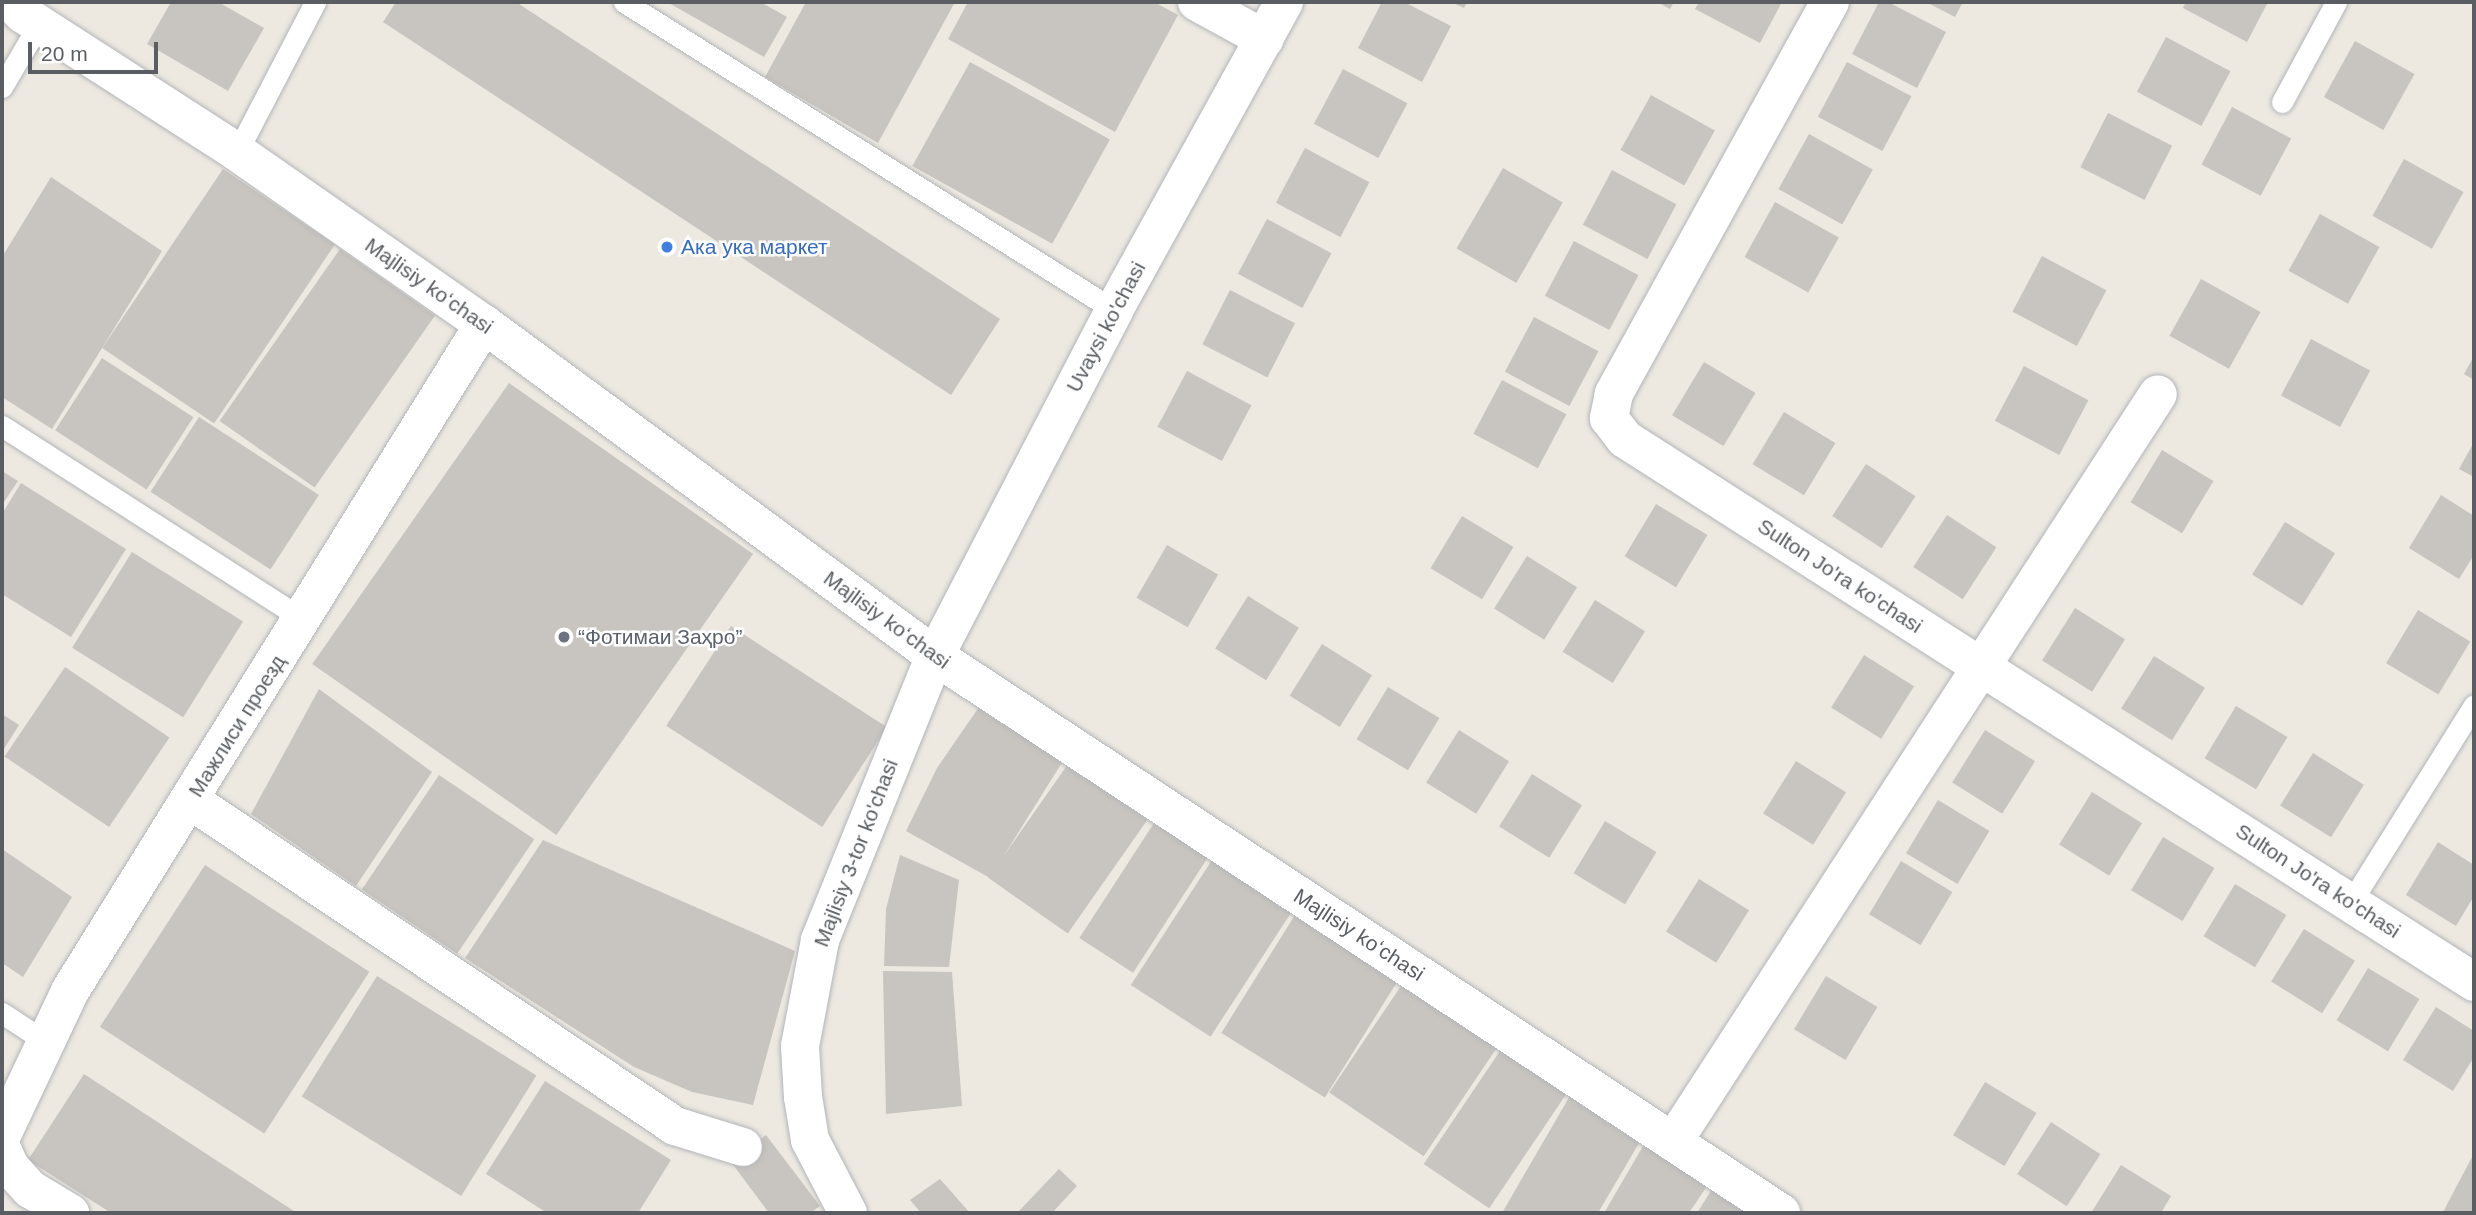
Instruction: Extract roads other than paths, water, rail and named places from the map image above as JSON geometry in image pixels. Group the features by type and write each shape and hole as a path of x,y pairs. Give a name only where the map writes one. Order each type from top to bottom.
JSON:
{"street":[{"path":"1197,2 1265,39"},
{"name":"Uvaysi ko'chasi","path":"935,656 1114,310 1284,2"},
{"name":"Sulton Jo'ra ko'chasi","path":"1830,2 1614,394 1609,418 1625,439 2474,982"},
{"name":"Majlisiy koʻchasi","path":"26,11 237,152 484,324 935,656 1781,1213"},
{"name":"Мажлиси проезд","path":"2,1135 43,1040 484,324"},
{"path":"1673,1142 2158,394"},
{"name":"Majlisiy 3-tor ko'chasi","path":"848,1213 810,1140 800,1046 820,940 935,656"},
{"path":"190,800 675,1126 744,1147"},
{"path":"2,1149 10,1167 30,1189 71,1213"}],"lane":[{"path":"237,152 315,2"},
{"path":"624,2 1114,310"},
{"path":"2282,102 2336,2"},
{"path":"2,87 26,11"},
{"path":"2,426 304,620"},
{"path":"2351,902 2474,705"},
{"path":"2,1013 43,1040"}],"place":[{"name":"Ака ука маркет","path":"667,247"},
{"name":"“Фотимаи Заҳро”","path":"564,637"}]}
